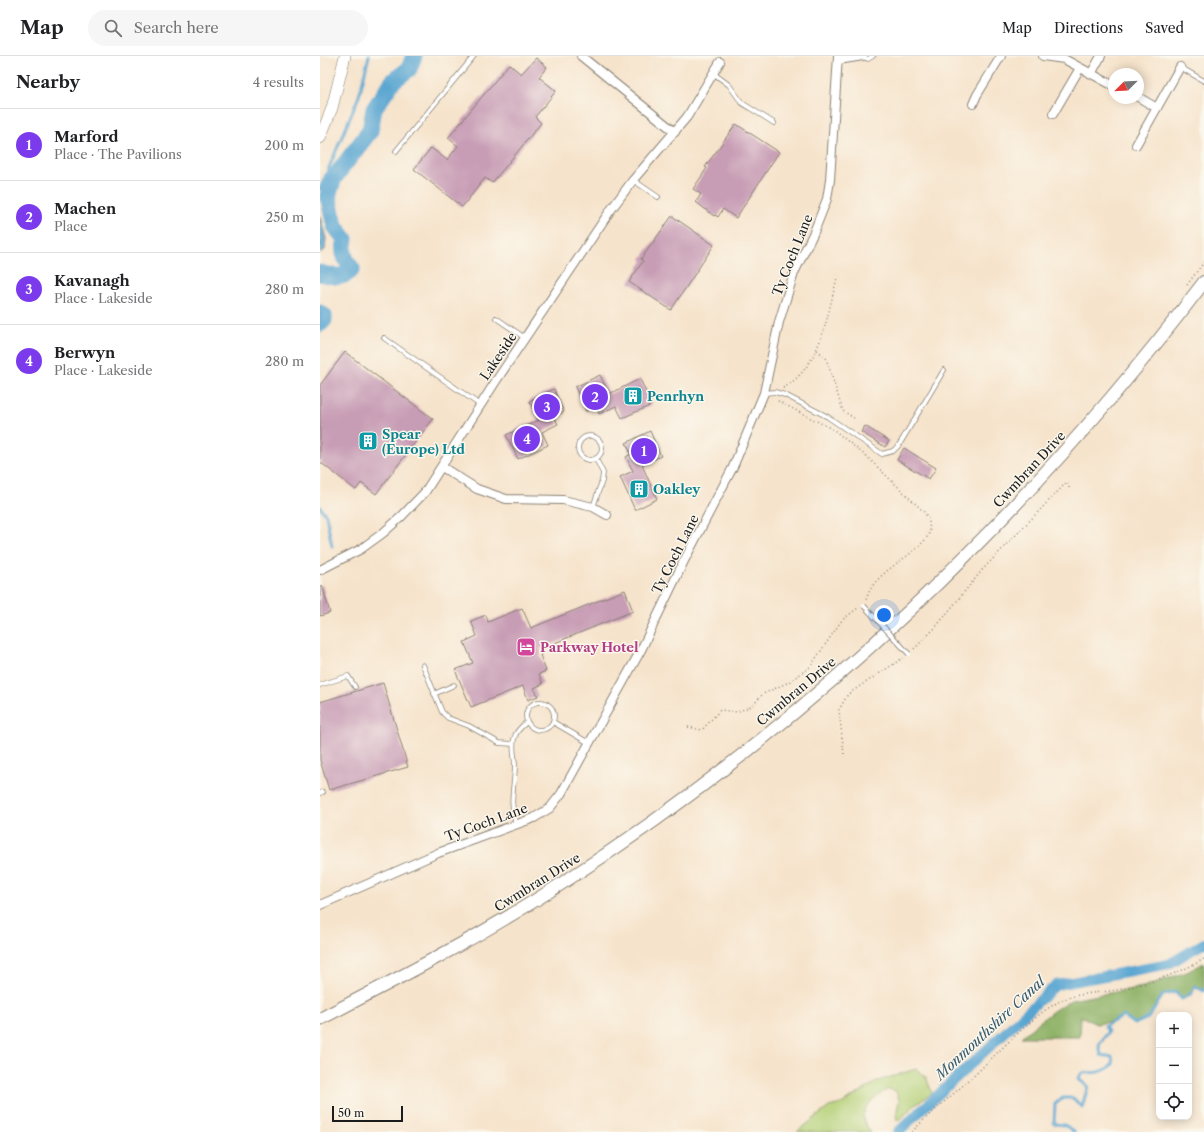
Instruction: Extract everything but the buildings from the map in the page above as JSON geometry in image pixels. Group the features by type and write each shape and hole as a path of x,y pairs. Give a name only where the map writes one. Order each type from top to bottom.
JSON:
{"main road":[{"name":"Cwmbran Drive","path":"320,1018 421,967 564,882 668,810 781,723 895,623 999,522 1058,459 1124,383 1204,282"}],"street":[{"path":"320,138 332,108 345,56"},
{"path":"581,56 675,132"},
{"path":"973,104 1001,56"},
{"path":"1043,56 1059,57 1108,83"},
{"path":"1090,74 1101,56"},
{"path":"838,58 863,57"},
{"name":"Ty Coch Lane","path":"320,905 438,853 534,818 550,808 561,794 641,650 684,561 733,467 764,393 779,322 794,273 814,232 827,199 830,180 838,58"},
{"name":"Lakeside","path":"320,570 361,549 388,529 425,492 525,338 633,180 675,132 699,100 721,59"},
{"path":"1136,145 1180,67"},
{"path":"1053,114 1080,68"},
{"path":"1144,100 1157,108"},
{"path":"442,467 477,489 506,499 563,500 593,507 607,515"}],"lane":[{"path":"396,151 474,56"},
{"path":"863,57 868,59 873,56"},
{"path":"1180,67 1204,81"},
{"path":"713,73 730,85 742,103 774,123"},
{"path":"633,180 658,197"},
{"path":"496,318 525,338"},
{"path":"384,338 480,406"},
{"path":"764,393 775,392 828,417 882,454 893,451 944,370"},
{"path":"590,436 601,443 602,452 596,459 587,460 580,456 578,447 582,439 590,436"},
{"path":"593,507 602,481 603,473 596,459"},
{"path":"864,606 909,654"},
{"path":"422,665 442,712 448,718 469,726 499,743 513,744"},
{"path":"320,685 348,676 355,687"},
{"path":"434,694 454,685"},
{"path":"538,702 550,706 554,714 553,722 543,730 534,729 527,722 527,709 538,702"},
{"path":"516,825 512,813 511,799 515,768 513,744 515,735 527,722"},
{"path":"553,722 589,744"}],"path":[{"path":"1186,286 1204,262"},
{"path":"775,392 785,387 801,375 817,350 838,278"},
{"path":"817,350 826,358 843,411 854,418"},
{"path":"688,727 702,730 720,710 737,712 752,706 764,694 789,682 810,667 842,620 857,608 864,606 869,589 878,579 921,545 930,533 929,521 925,513 866,456 834,430 764,393"},
{"path":"844,754 838,710 848,694 909,654 935,628 983,569 1067,482 1070,490"},
{"path":"912,1132 922,1120 956,1092 1028,1026 1058,1002 1075,996 1153,981 1189,967 1204,959"}],"green space":[{"path":"1204,963 1204,991 1195,986 1192,993 1182,999 1175,992 1163,995 1148,1018 1134,1024 1123,1016 1115,1021 1096,1024 1081,1016 1080,1037 1021,1037 1053,1011 1071,1000 1143,987 1187,972"},
{"path":"916,1069 926,1077 932,1093 914,1106 899,1120 896,1119 899,1100 896,1091 888,1089 867,1106 863,1116 866,1125 871,1132 797,1132 829,1107 841,1104 878,1081"}],"water":[{"path":"320,217 326,238 325,250 320,253"}],"waterway":[{"path":"320,189 359,96 369,56"},
{"path":"320,273 333,276 342,276 346,275 352,269 344,255 345,239 335,226 328,196 334,178 370,131 374,109 393,81 409,69 414,56"},
{"path":"320,313 324,316 324,320 320,324"},
{"path":"320,507 326,515 332,546"},
{"name":"Monmouthshire Canal","path":"898,1132 1056,985 1169,964 1204,943"},
{"path":"1074,1132 1065,1125 1054,1124 1055,1104 1063,1098 1073,1098 1082,1107 1088,1086 1078,1079 1082,1073 1095,1073 1103,1071 1113,1064 1112,1057 1101,1055 1099,1045 1108,1032 1105,1026 1123,1016 1134,1024 1148,1018 1163,995 1175,992 1182,999 1192,993 1195,986 1204,991"}],"place":[{"name":"Penrhyn","path":"633,396"},
{"name":"Machen","path":"595,397"},
{"name":"Kavanagh","path":"547,407"},
{"name":"Berwyn","path":"527,439"},
{"name":"Spear (Europe) Ltd","path":"368,441"},
{"name":"Marford","path":"644,451"},
{"name":"Oakley","path":"639,489"},
{"name":"Parkway Hotel","path":"526,647"}]}
